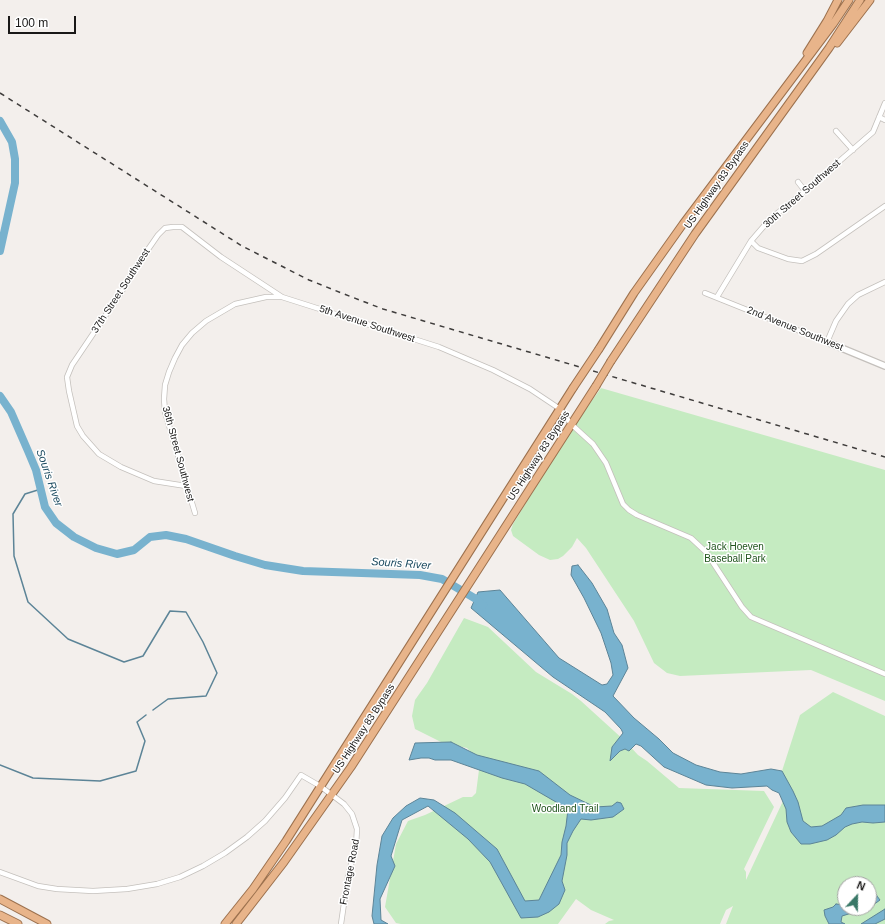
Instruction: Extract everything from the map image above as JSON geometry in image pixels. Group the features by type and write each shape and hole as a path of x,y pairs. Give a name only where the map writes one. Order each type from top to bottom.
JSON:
{"highway":[{"path":"795,76 838,0"},
{"name":"US Highway 83 Bypass","path":"225,924 260,878 320,786 634,293 717,178 795,76 849,0"},
{"name":"US Highway 83 Bypass","path":"236,924 276,873 332,795 380,724 611,361 695,234 829,48 860,0"},
{"path":"829,48 837,43 870,0"},
{"path":"0,899 47,924"},
{"path":"0,915 18,924"},
{"path":"0,918 9,924"}],"street":[{"name":"30th Street Southwest","path":"717,297 751,241 770,219 873,132 885,103"},
{"path":"879,118 885,120"},
{"path":"836,131 853,150"},
{"path":"798,182 805,191"},
{"path":"751,241 758,248 788,259 802,261 816,254 885,206"},
{"name":"5th Avenue Southwest","path":"182,227 221,257 282,297 439,347 514,380 560,409"},
{"name":"37th Street Southwest","path":"182,227 165,228 158,235 72,365 67,377 68,391 77,426 83,436 99,454 121,467 154,481 186,486"},
{"path":"827,342 836,321 848,304 858,295 885,282"},
{"name":"2nd Avenue Southwest","path":"705,293 885,366"},
{"name":"36th Street Southwest","path":"195,513 165,412 165,385 175,358 182,345 192,333 219,312 235,304 250,300 266,297 282,297"},
{"path":"560,409 571,424 593,444 602,455 612,475 623,504 637,515 692,538 700,545 751,618 885,674"},
{"name":"Frontage Road","path":"0,872 38,886 57,889 93,891 127,889 157,884 180,877 225,853 247,837 265,821 302,775 344,804 352,814 357,829 358,837 348,876 341,924"}],"green space":[{"name":"Jack Hoeven Baseball Park","path":"601,388 885,470 885,701 811,670 680,676 667,673 654,663 634,621 586,548 577,538 572,547 563,556 558,559 550,560 539,555 513,536 511,530 513,524 570,431"},
{"name":"Woodland Trail","path":"464,618 488,627 536,672 581,701 625,741 638,755 679,788 764,791 774,807 744,869 746,872 746,880 783,801 782,771 800,715 833,692 885,716 885,924 726,924 733,906 726,910 720,924 605,924 614,920 591,910 576,899 558,924 396,923 385,907 396,844 408,821 425,815 463,797 472,797 476,793 480,762 467,748 441,742 415,729 412,716 415,700 427,683"}],"water":[{"path":"578,565 592,583 607,609 614,633 622,645 628,668 613,696 634,718 673,753 696,765 720,772 741,774 771,769 782,771 798,802 803,821 811,827 822,826 841,815 846,808 863,805 885,805 885,822 862,822 852,824 845,827 836,835 827,840 810,844 801,844 791,832 787,822 786,809 779,793 767,786 732,788 706,785 664,767 641,746 636,744 629,751 625,749 620,751 610,761 612,747 623,733 621,729 605,712 553,677 471,608 478,592 500,590 559,658 602,685 607,684 613,675 611,663 601,633 571,575 572,566"},
{"path":"451,742 477,755 539,771 570,795 595,807 612,806 617,802 621,803 624,809 613,817 591,820 581,819 567,843 567,855 562,881 565,890 559,904 549,912 538,917 521,918 490,862 468,839 428,806 402,820 391,856 395,866 380,899 381,920 388,924 374,924 372,916 377,865 382,836 393,818 406,806 420,798 434,800 455,813 497,849 525,901 539,900 561,855 568,809 525,784 502,778 451,760 421,758 409,760 415,743"},
{"path":"837,904 837,916 842,916 841,922 845,924 829,924 824,910"},
{"path":"885,909 885,919 875,924 861,924 874,916 877,916 877,914"}],"waterway":[{"name":"Souris River","path":"0,121 12,142 15,159 15,183 0,251"},
{"name":"Souris River","path":"0,396 11,412 36,470 45,507 56,523 74,537 96,548 117,554 134,550 150,537 166,535 186,539 265,565 303,571 420,575 442,579 476,599 483,605"},
{"path":"41,489 25,494 13,514 14,556 28,602 68,639 124,662 143,656 170,611 186,612 203,642 217,673 206,696 168,699 153,710"},
{"path":"0,765 33,778 100,781 136,771 145,741 137,722 146,715"}],"railway":[{"path":"0,93 242,246 309,280 383,309 885,457"}]}
